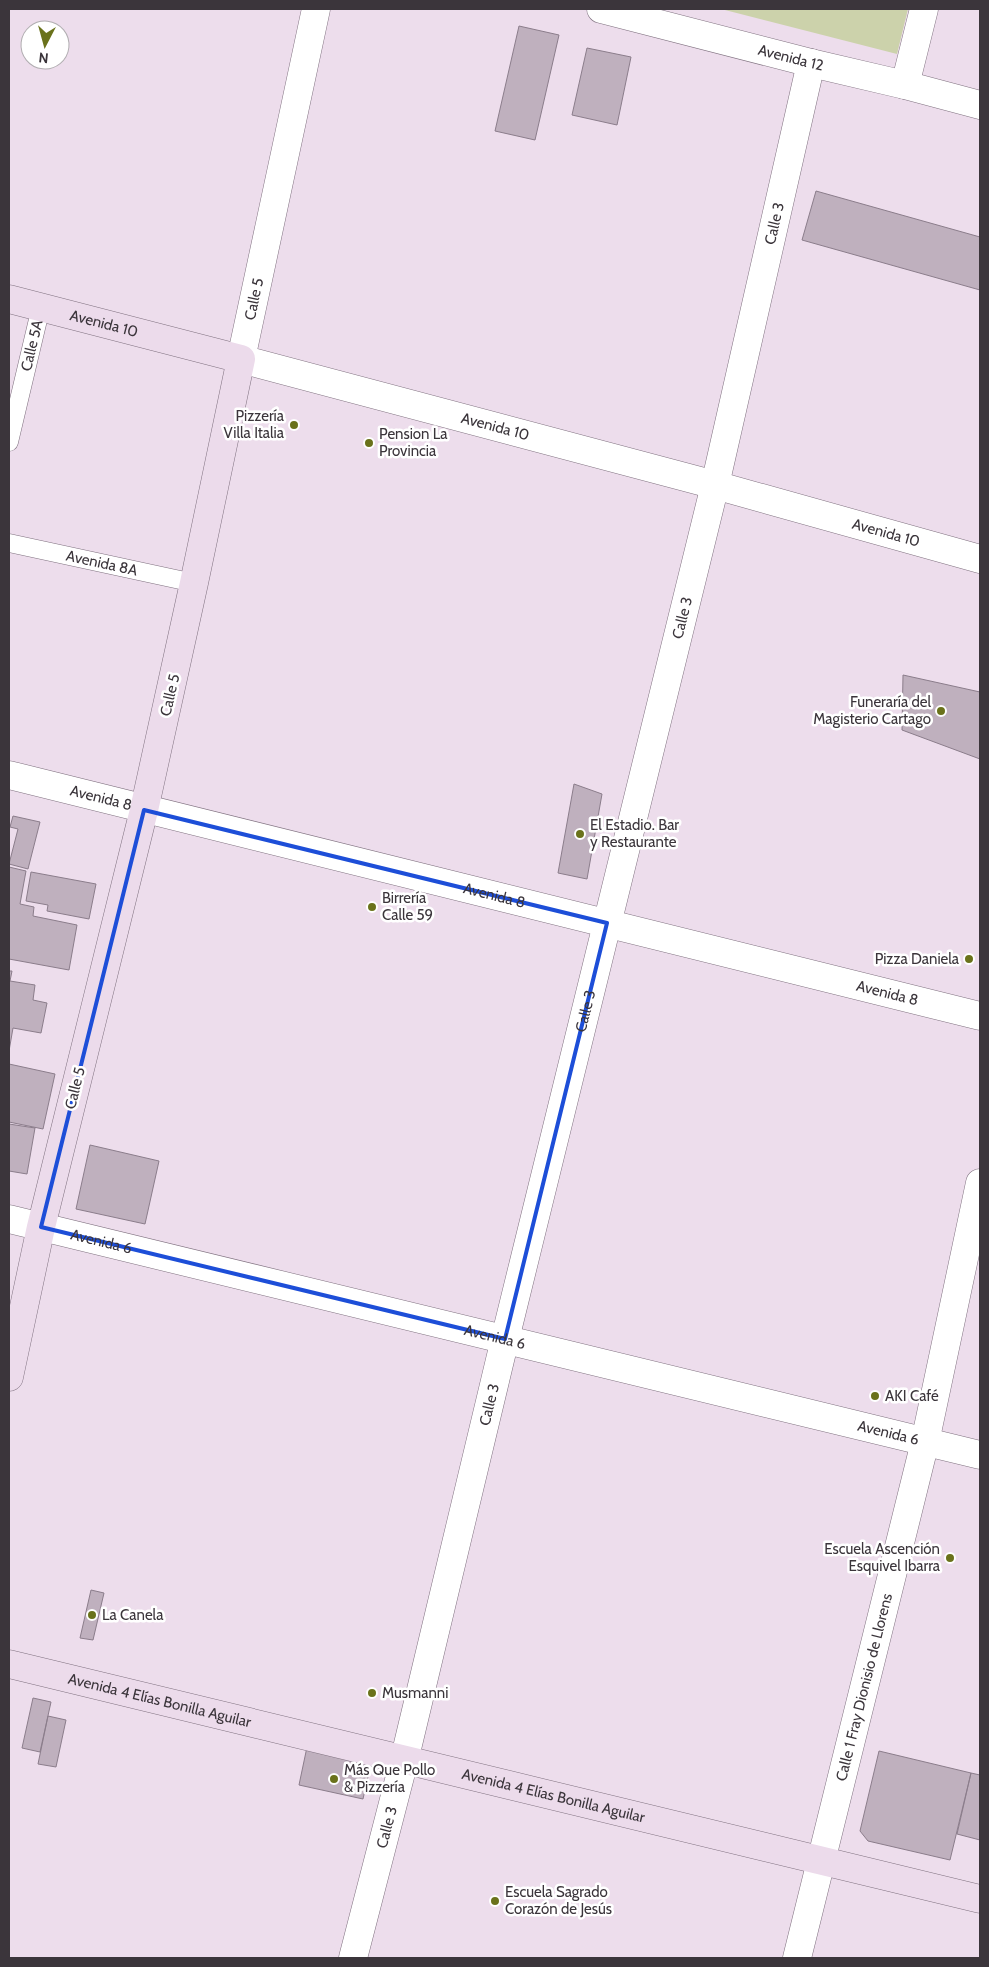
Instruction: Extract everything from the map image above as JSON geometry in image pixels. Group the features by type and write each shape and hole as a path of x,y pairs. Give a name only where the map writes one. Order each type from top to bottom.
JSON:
{"main road":[{"name":"Avenida 10","path":"9,299 241,359"},
{"name":"Calle 5","path":"9,1377 41,1227 144,810 241,359"},
{"name":"Avenida 4 Elías Bonilla Aguilar","path":"9,1664 980,1899"}],"street":[{"name":"Calle 5","path":"241,359 316,9"},
{"name":"Avenida 12","path":"601,9 980,105"},
{"path":"905,85 924,9"},
{"name":"Calle 3","path":"353,1958 404,1760 504,1339 715,484 811,63"},
{"name":"Avenida 10","path":"241,359 715,484 980,559"},
{"name":"Avenida 8","path":"9,775 980,1016"},
{"name":"Calle 1 Fray Dionisio de Llorens","path":"797,1958 974,1239 980,1182"},
{"name":"Avenida 6","path":"9,1219 980,1455"}],"lane":[{"name":"Calle 5A","path":"9,442 41,307"},
{"name":"Avenida 8A","path":"9,543 194,583"}],"highlighted area":[{"path":"144,810 607,923 505,1339 41,1227"}],"green space":[{"path":"721,9 908,9 897,54"}],"building":[{"path":"519,26 559,35 535,140 495,131"},
{"path":"587,48 631,57 617,125 572,115"},
{"path":"816,191 980,237 980,290 802,240"},
{"name":"Funeraría del Magisterio Cartago","path":"903,675 980,692 980,759 902,730"},
{"name":"El Estadio. Bar y Restaurante","path":"574,784 602,794 587,879 558,873"},
{"path":"13,816 40,822 28,869 9,864 18,829 10,827"},
{"path":"9,867 26,871 20,904 34,907 33,916 77,925 69,970 9,959"},
{"path":"31,872 96,884 89,919 47,911 48,905 26,901"},
{"path":"9,971 12,971 10,981 35,985 33,1000 47,1003 41,1033 13,1028 9,1051"},
{"path":"9,1064 55,1074 43,1129 9,1122"},
{"path":"9,1124 35,1128 27,1174 9,1171"},
{"path":"90,1145 159,1161 145,1224 76,1209"},
{"name":"La Canela","path":"91,1590 104,1593 93,1640 80,1638"},
{"path":"33,1698 51,1702 40,1752 22,1748"},
{"path":"48,1716 66,1720 56,1767 38,1764"},
{"name":"Más Que Pollo & Pizzería","path":"307,1747 359,1759 369,1772 363,1799 299,1785"},
{"path":"879,1751 971,1773 950,1860 868,1841 860,1831"},
{"path":"971,1773 980,1775 980,1840 957,1834"}],"place":[{"name":"Pizzería Villa Italia","path":"294,425"},
{"name":"Pension La Provincia","path":"369,443"},
{"name":"Funeraría del Magisterio Cartago","path":"941,711"},
{"name":"El Estadio. Bar y Restaurante","path":"580,834"},
{"name":"Birrería Calle 59","path":"372,907"},
{"name":"Pizza Daniela","path":"969,959"},
{"name":"AKI Café","path":"875,1396"},
{"name":"Escuela Ascención Esquivel Ibarra","path":"950,1558"},
{"name":"La Canela","path":"92,1615"},
{"name":"Musmanni","path":"372,1693"},
{"name":"Más Que Pollo & Pizzería","path":"334,1779"},
{"name":"Escuela Sagrado Corazón de Jesús","path":"495,1901"}]}
